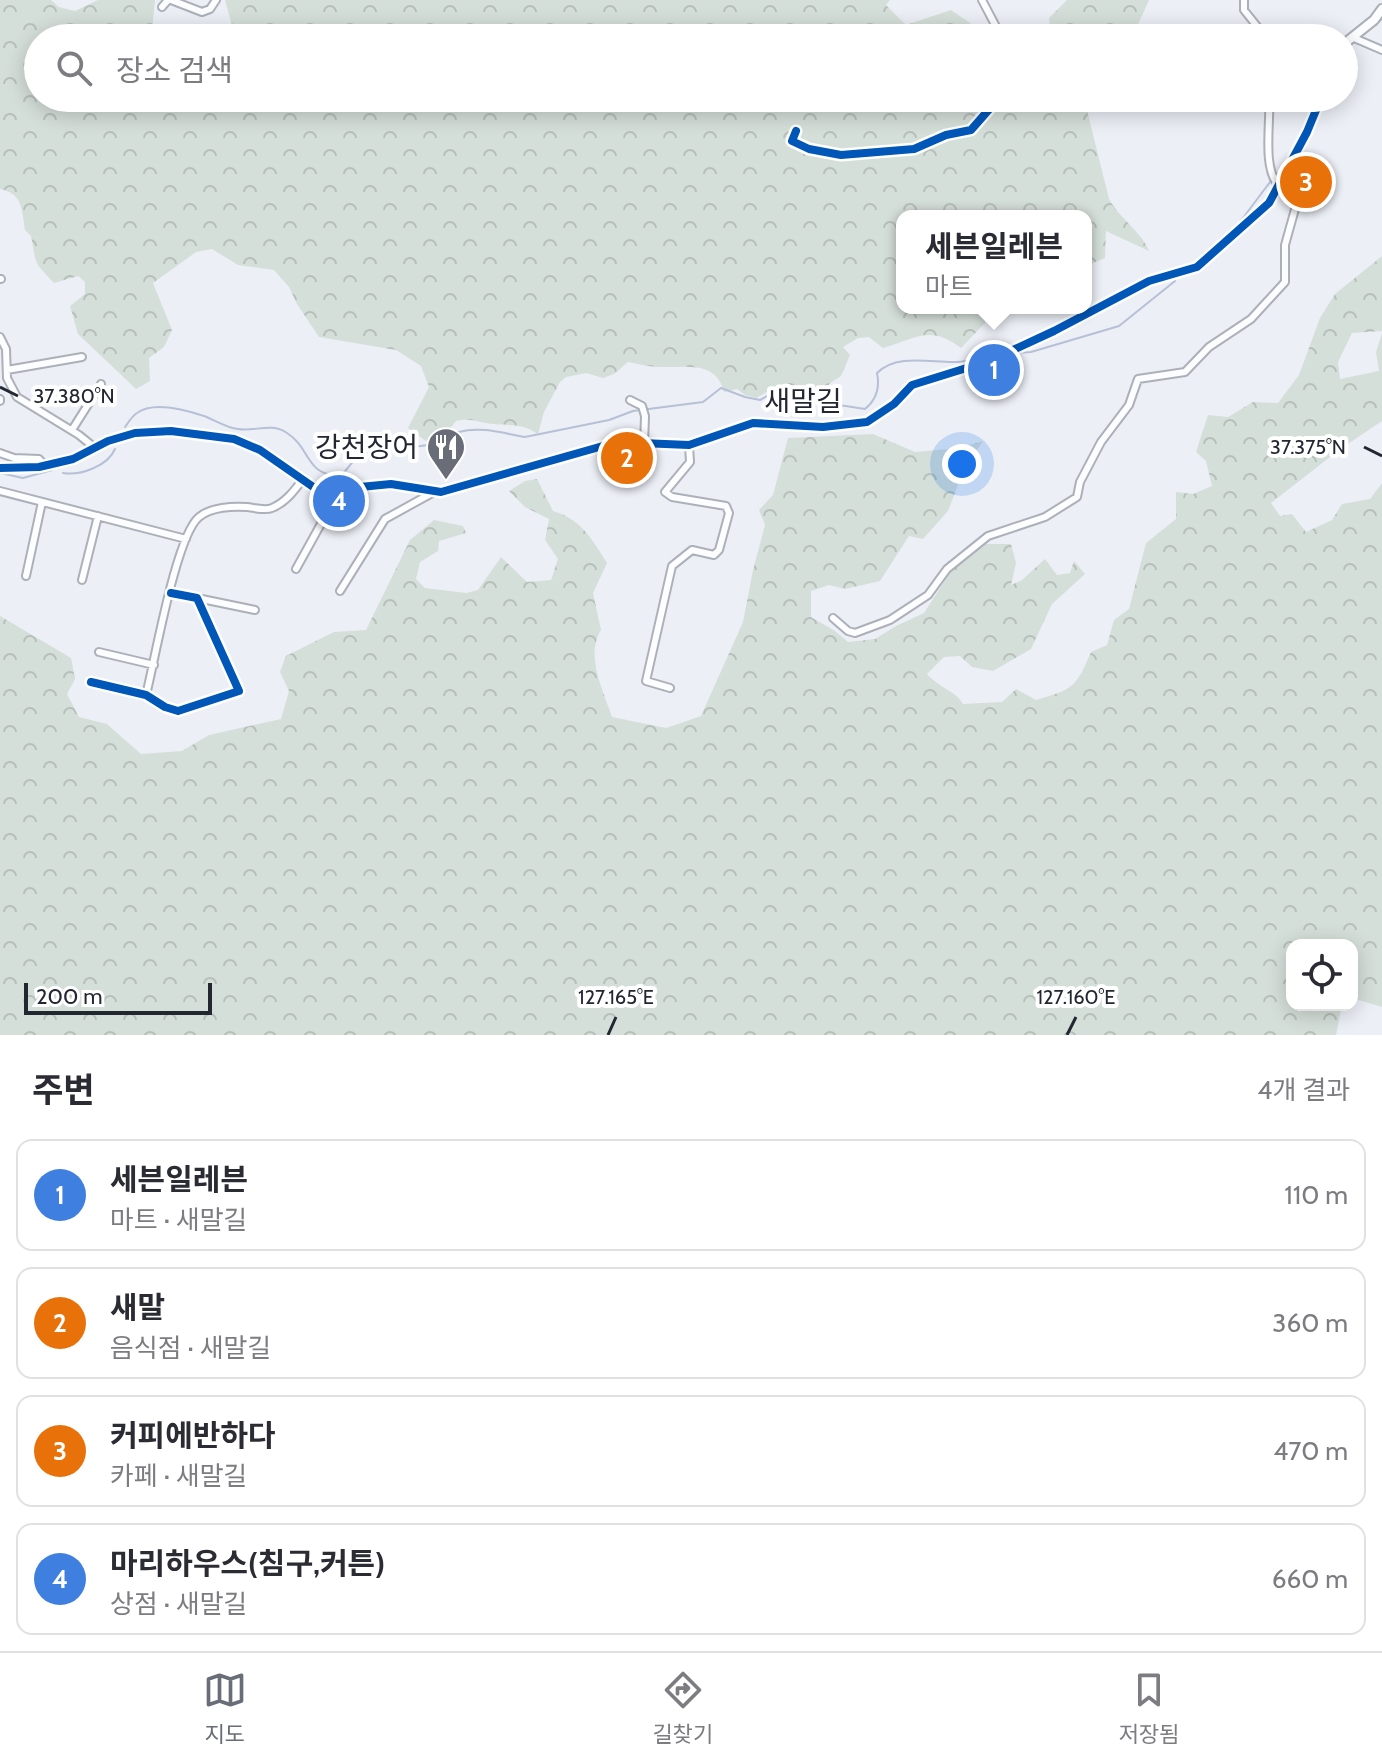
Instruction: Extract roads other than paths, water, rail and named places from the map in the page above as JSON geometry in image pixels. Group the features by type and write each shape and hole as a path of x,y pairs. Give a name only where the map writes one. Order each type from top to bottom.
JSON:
{"street":[{"path":"162,7 169,0 202,12 210,9 216,0"},
{"path":"982,0 995,24"},
{"path":"1244,0 1244,10 1255,24"},
{"path":"1358,34 1382,9"},
{"path":"1358,40 1382,50"},
{"path":"796,131 792,141 809,149 841,155 914,149 946,135 971,130 987,112"},
{"path":"833,618 855,633 890,620 928,595 947,569 988,536 1045,517 1077,497 1080,482 1101,442 1129,405 1138,379 1185,372 1209,347 1251,319 1285,282 1285,245 1297,202 1278,186 1273,177 1268,143 1270,112"},
{"name":"새말길","path":"1092,311 1149,281 1197,267 1269,203 1315,112"},
{"name":"새말길","path":"319,491 391,484 434,492 617,442 689,445 753,423 823,427 867,422 894,404 912,385 989,361 1086,314"},
{"path":"0,337 6,349 7,378 17,397 72,430 95,448"},
{"path":"7,370 82,357"},
{"path":"72,430 101,384"},
{"path":"630,400 642,406 645,414 644,444"},
{"path":"0,468 45,466 73,459 135,433 171,431 234,439 260,450 319,491 327,513 296,569"},
{"path":"670,688 646,681 672,566 692,550 714,555 719,550 729,513 726,506 672,497 665,492 690,462 689,445"},
{"path":"0,453 14,458 39,459 45,466"},
{"path":"146,695 191,527 201,515 232,507 269,510 290,497 303,479"},
{"path":"0,491 186,539"},
{"path":"340,591 385,519 434,492"},
{"path":"26,576 42,502"},
{"path":"82,580 98,516"},
{"path":"171,593 255,610"},
{"path":"91,682 146,695 178,711 239,691 197,598"},
{"path":"99,652 154,665"}],"waterway":[{"path":"1375,25 1382,19"},
{"path":"1240,222 1270,182"},
{"path":"1016,353 1031,352 1119,326 1175,281"},
{"path":"125,427 137,413 160,407 179,409 244,430 275,428 295,439 322,472 342,475 355,459 366,453 436,444 467,430 530,436 609,420 633,411 703,402 721,388 760,400 782,388 839,405 865,409 876,393 877,373 893,363 913,360 963,362 992,355"},
{"path":"63,473 93,468 106,460 115,449"},
{"path":"0,473 23,478 52,470"}],"place":[{"name":"커피에반하다","path":"1306,182"},
{"name":"세븐일레븐","path":"994,370"},
{"name":"새말","path":"627,458"},
{"name":"강천장어","path":"446,481"},
{"name":"마리하우스(침구,커튼)","path":"339,501"}]}
